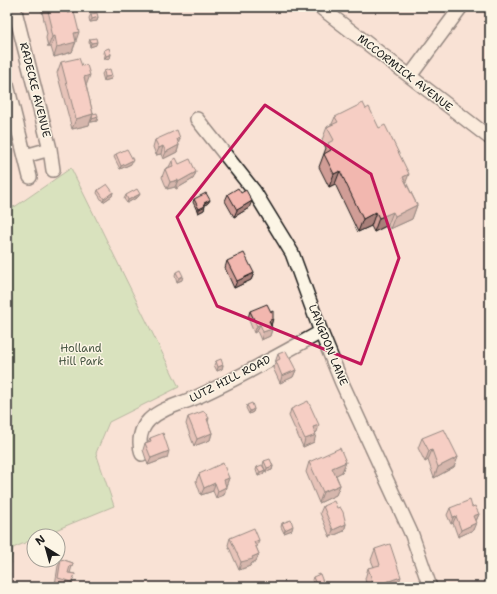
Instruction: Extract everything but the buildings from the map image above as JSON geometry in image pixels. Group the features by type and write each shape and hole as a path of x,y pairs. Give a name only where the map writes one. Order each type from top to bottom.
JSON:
{"street":[{"name":"RADECKE AVENUE","path":"14,7 50,149 53,170"},
{"name":"MCCORMICK AVENUE","path":"320,7 490,138"},
{"path":"410,76 461,7"},
{"path":"7,85 30,177"},
{"name":"LANGDON LANE","path":"197,119 254,191 298,264 321,332 383,475 412,535 430,587"},
{"name":"RADECKE AVENUE","path":"25,156 50,149"},
{"name":"LUTZ HILL ROAD","path":"142,454 140,440 143,429 157,414 198,397 321,332"}],"highlighted area":[{"path":"265,105 371,174 399,258 361,364 217,306 177,217"}],"green space":[{"name":"Holland Hill Park","path":"71,168 179,387 109,422 96,453 114,506 60,528 26,528 26,542 13,548 7,587 7,209 16,206"}]}
